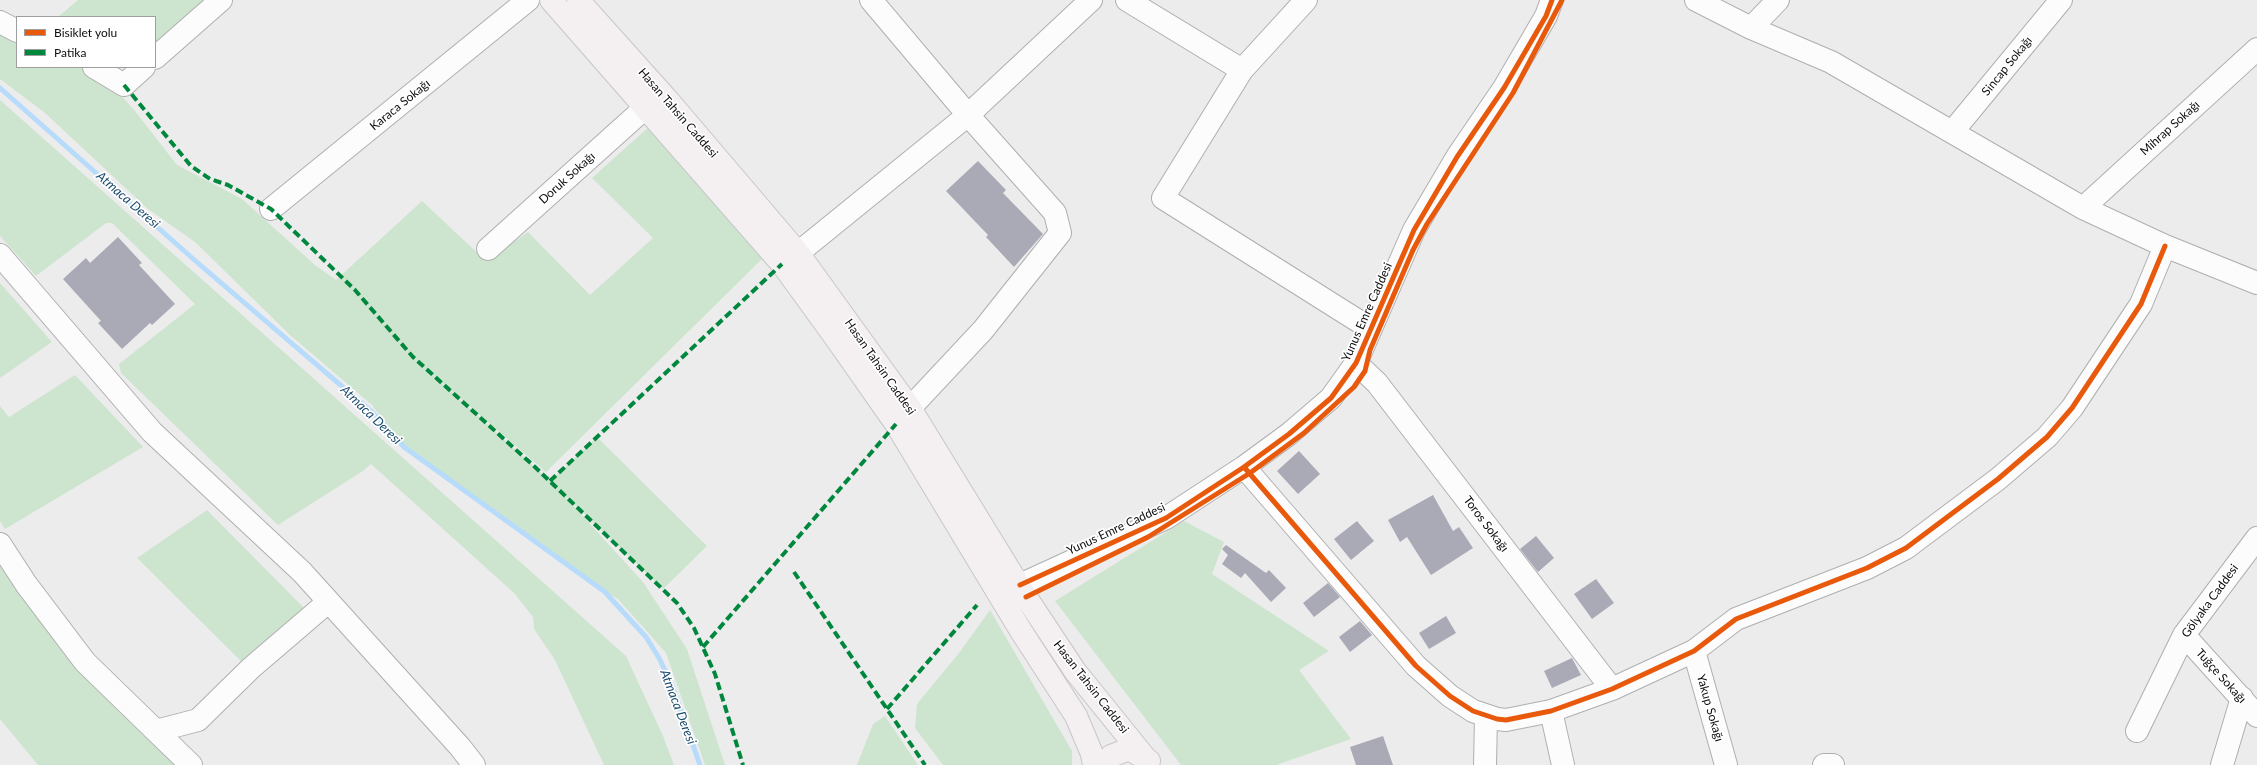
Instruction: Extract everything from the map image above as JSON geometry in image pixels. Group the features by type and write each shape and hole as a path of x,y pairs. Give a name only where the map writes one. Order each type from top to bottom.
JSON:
{"main road":[{"name":"Hasan Tahsin Caddesi","path":"551,0 782,264 896,424 1021,631 1076,716 1092,754 1094,765"},
{"name":"Hasan Tahsin Caddesi","path":"578,0 666,98 798,253 910,408 1075,671 1152,763"},
{"path":"1102,765 1111,756 1129,749 1152,763"}],"street":[{"path":"156,57 222,0"},
{"name":"Karaca Sokağı","path":"271,209 528,0"},
{"path":"871,0 968,115 1055,213 1060,233 983,330 910,408"},
{"path":"798,253 968,115 1091,0"},
{"path":"1127,0 1242,70"},
{"path":"1306,0 1242,70 1163,198 1371,329"},
{"name":"Yunus Emre Caddesi","path":"1020,585 1166,518 1244,467 1332,398 1356,363 1414,230 1457,157 1504,88 1546,16 1552,0"},
{"path":"1696,0 1751,28 1831,62 1953,131 2083,208 2166,246 2257,284"},
{"path":"1751,28 1778,0"},
{"name":"Sincap Sokağı","path":"1953,131 2061,0"},
{"path":"0,22 16,30"},
{"name":"Mihrap Sokağı","path":"2083,208 2257,48"},
{"path":"96,68 124,85 143,68"},
{"name":"Doruk Sokağı","path":"488,249 646,107"},
{"path":"1244,467 1416,666 1450,696 1486,716 1506,720 1551,711 1612,689 1694,651 1736,619 1867,568 1906,548 1998,479 2047,437 2082,395 2141,304 2166,246"},
{"path":"0,255 152,432 302,572 460,747 474,765"},
{"name":"Toros Sokağı","path":"1356,363 1377,383 1612,689"},
{"name":"Gölyaka Caddesi","path":"2137,731 2184,635 2257,538"},
{"path":"0,544 26,584 85,662 191,765"},
{"path":"156,732 198,720 251,668 328,602"},
{"name":"Tuğçe Sokağı","path":"2184,635 2257,716"},
{"name":"Yakup Sokağı","path":"1694,651 1726,765"},
{"path":"2222,765 2242,698"},
{"path":"1551,711 1563,765"},
{"path":"1485,765 1486,716"},
{"path":"1824,765 1833,765"}],"green space":[{"path":"78,0 212,0 156,47 156,16 59,16"},
{"path":"0,28 16,36 16,68 83,68 106,79 135,111 177,165 242,199 315,265 336,280 422,201 486,261 528,232 590,295 653,238 592,178 651,125 767,254 546,472 431,373 550,481 597,437 707,546 663,589 558,489 643,582 687,649 725,765 705,765 666,653 618,599 599,588 404,447 372,405 290,335 195,242 148,209 45,113 0,79"},
{"path":"0,100 626,656 663,736 674,765 604,765 555,660 534,629 533,617 514,593 371,464 363,471 278,525 121,373 119,364 195,304 112,223 106,223 36,276 0,236"},
{"path":"0,283 52,342 0,378"},
{"path":"75,375 143,447 5,529 0,521 0,406 9,417"},
{"path":"207,510 306,610 242,662 137,558"},
{"path":"1184,521 1224,542 1212,574 1329,651 1299,670 1351,739 1276,765 1181,765 1055,601"},
{"path":"0,561 178,765 38,765 0,719"},
{"path":"990,610 1072,751 1072,765 943,765 915,728 917,704 959,653"},
{"path":"885,716 918,765 857,765 873,724"}],"building":[{"path":"978,161 1006,190 1003,193 1043,234 1014,267 986,237 988,235 946,191"},
{"path":"118,237 142,263 139,265 175,304 152,325 150,323 122,349 98,323 101,321 63,279 86,258 90,263"},
{"path":"1299,451 1320,474 1298,494 1277,471"},
{"path":"1433,495 1453,531 1459,527 1473,548 1431,575 1407,537 1400,542 1388,520"},
{"path":"1357,521 1374,541 1351,560 1334,539"},
{"path":"1536,536 1554,558 1538,572 1520,549"},
{"path":"1226,545 1266,573 1269,570 1286,588 1271,602 1245,573 1241,578 1222,564 1228,555 1222,549"},
{"path":"1596,579 1614,603 1592,619 1574,594"},
{"path":"1328,583 1340,597 1314,617 1303,603"},
{"path":"1446,616 1456,633 1429,649 1419,633"},
{"path":"1360,621 1372,635 1350,652 1339,637"},
{"path":"1572,658 1581,675 1552,688 1544,671"},
{"path":"1383,736 1393,765 1356,765 1350,747"}],"waterway":[{"name":"Atmaca Deresi","path":"0,88 199,264 372,412 404,447 605,592 646,637 659,658 672,685 700,765"}],"marked path":[{"path":"124,85 191,166 210,179 228,185 271,209 355,290 413,357 535,467 677,603 694,628 715,674 743,765"},
{"path":"550,481 782,264"},
{"path":"703,647 896,424"},
{"path":"794,572 925,765"},
{"path":"887,709 977,605"}],"cycle path":[{"path":"1020,585 1166,518 1244,467 1289,434 1331,398 1356,363 1414,230 1457,157 1504,88 1546,16 1552,0"},
{"path":"1026,597 1148,537 1250,473 1304,433 1354,387 1365,371 1370,350 1413,250 1427,224 1513,93 1562,0"},
{"path":"1244,467 1416,666 1450,696 1473,711 1497,719 1506,720 1551,711 1612,689 1694,651 1736,619 1867,568 1906,548 1998,479 2047,437 2072,408 2141,304 2165,246"}]}
